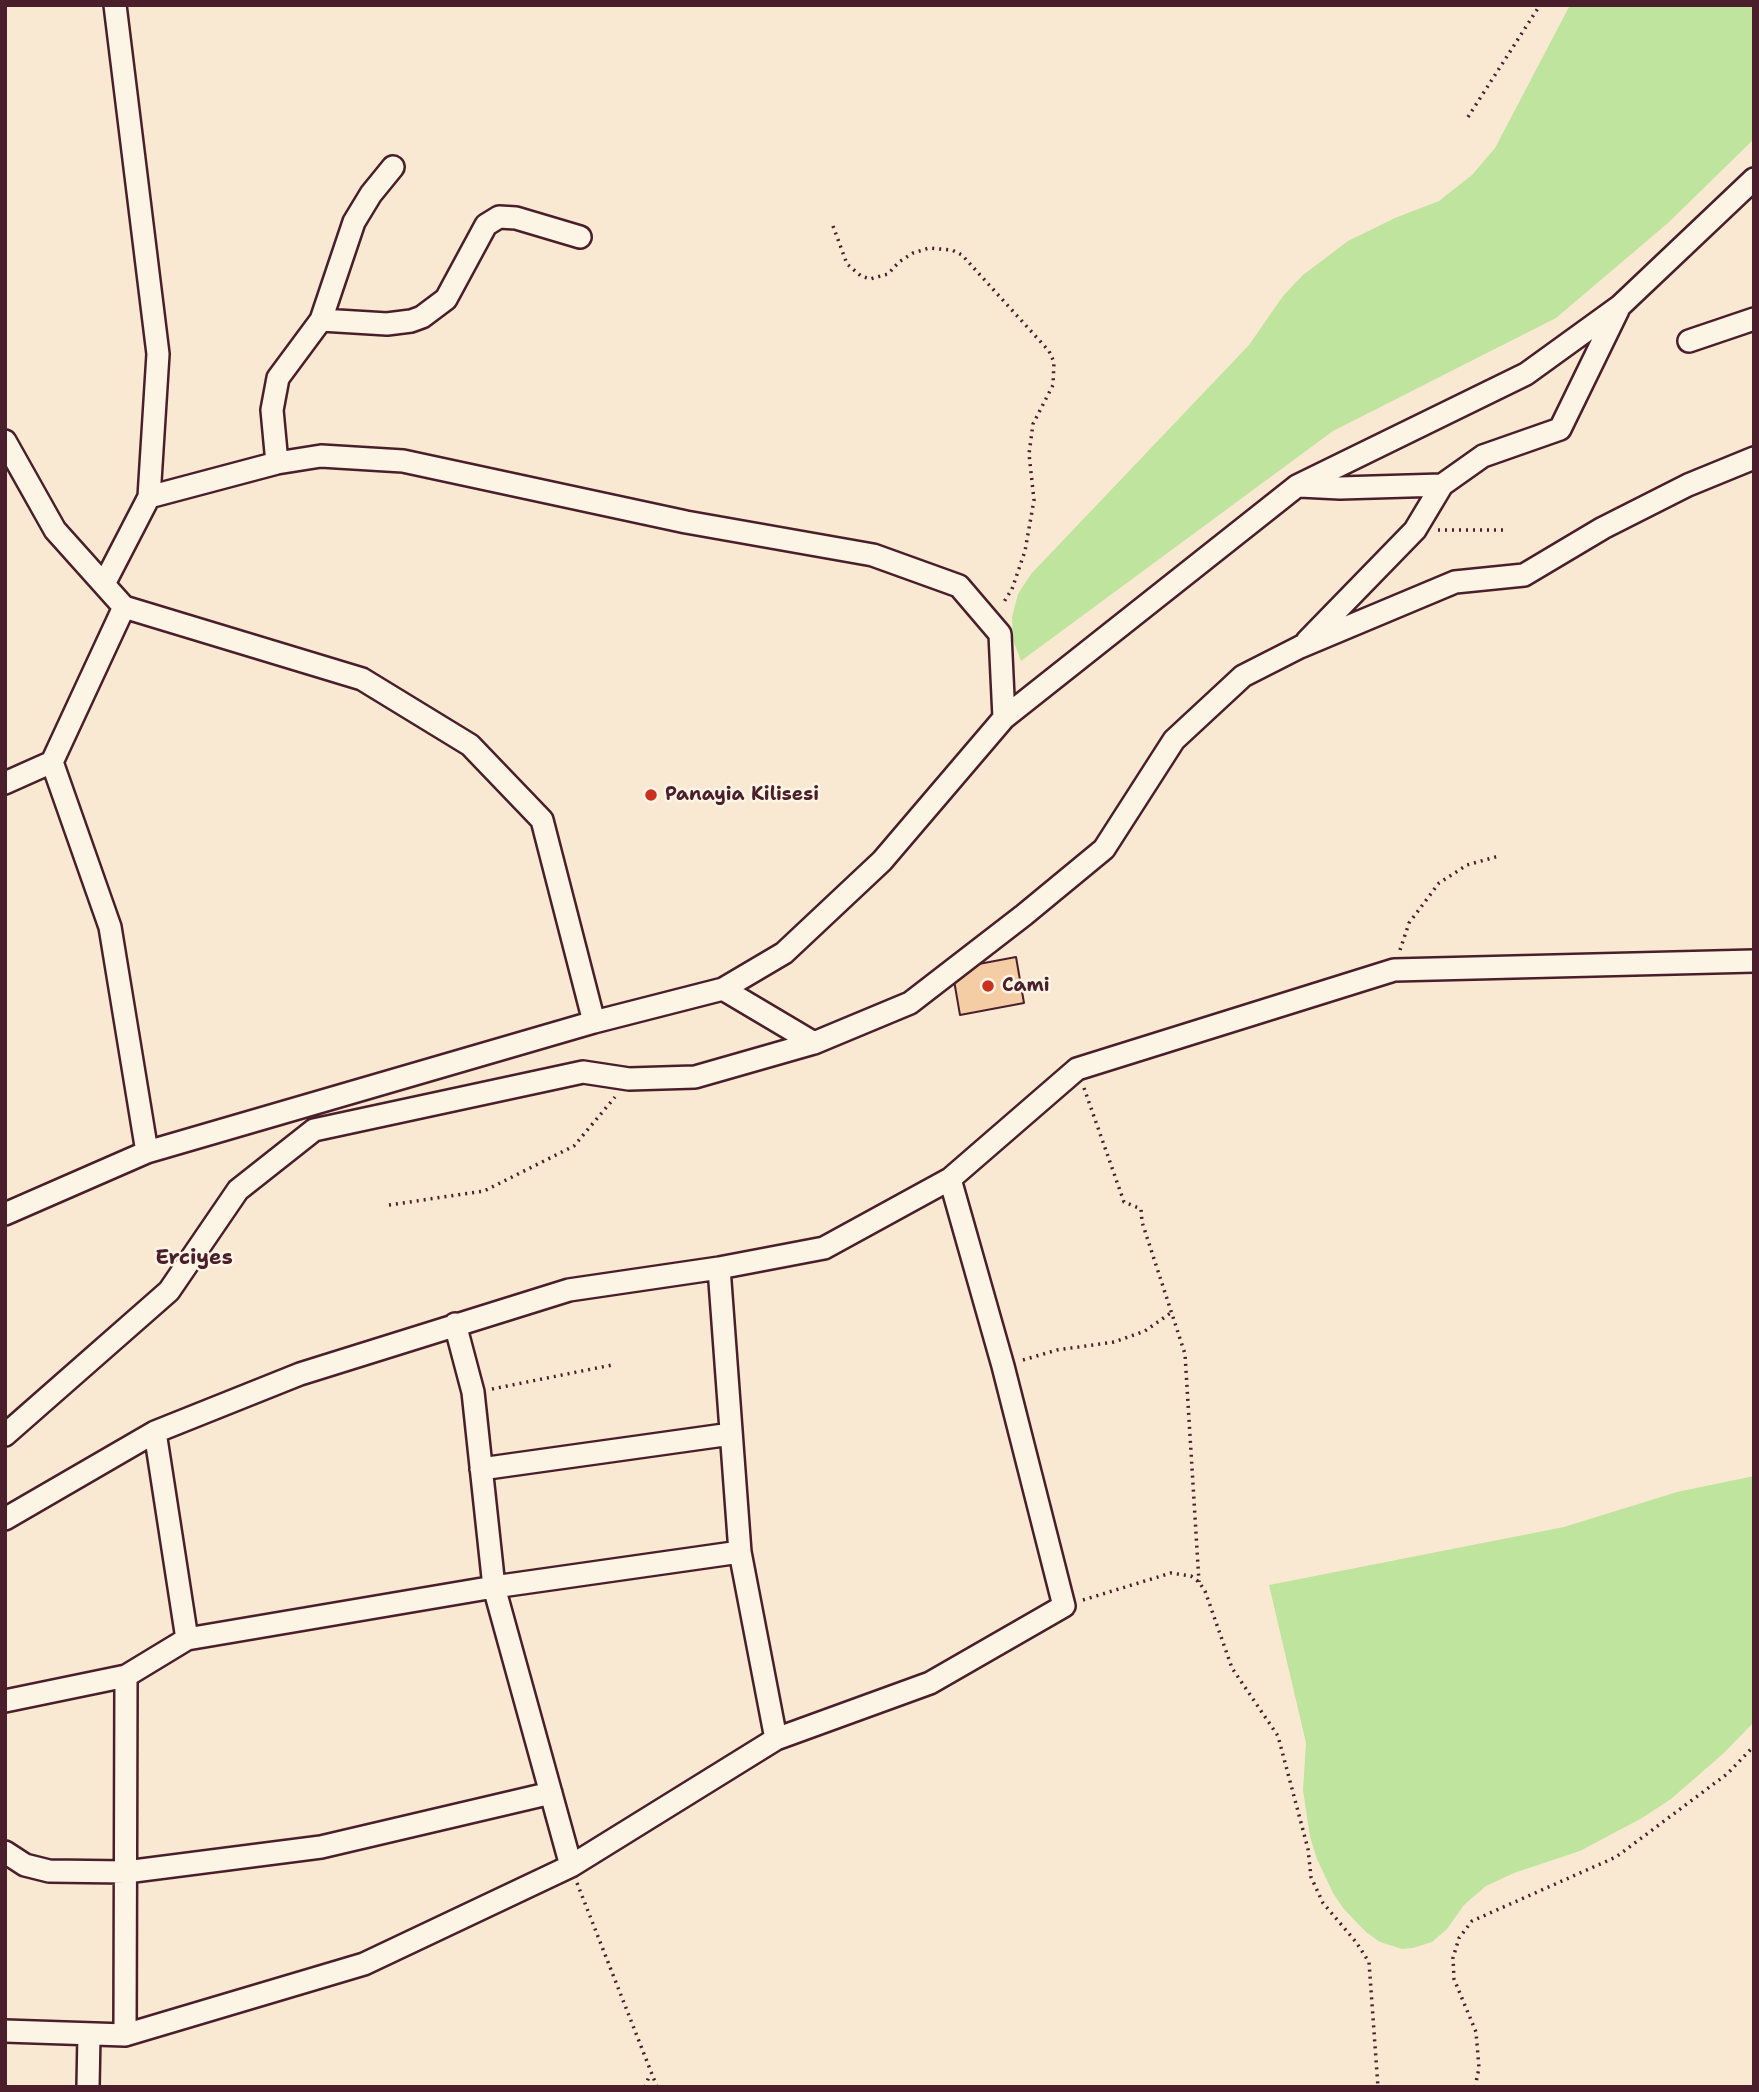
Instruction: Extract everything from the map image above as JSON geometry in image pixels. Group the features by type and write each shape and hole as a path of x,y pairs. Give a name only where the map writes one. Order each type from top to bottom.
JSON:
{"street":[{"path":"104,584 149,497 158,354 115,5"},
{"path":"277,463 272,410 275,389 283,369 321,320 354,222 371,194 393,167"},
{"path":"5,1214 147,1152 594,1022 723,989 784,953 882,861 1004,718 1297,486 1525,374 1620,306 1754,179"},
{"path":"321,320 399,324 422,317 446,299 486,225 499,217 516,218 580,237"},
{"path":"1300,647 1415,530 1442,485 1483,456 1560,429 1620,306"},
{"path":"1689,341 1754,319"},
{"path":"5,442 55,530 124,607 362,679 470,745 542,820 594,1022"},
{"path":"149,497 277,463 320,456 403,461 686,522 873,555 959,586 1000,634 1004,718"},
{"path":"5,1435 169,1291 238,1190 314,1130 583,1072 629,1079 695,1077 814,1043 910,1003 1104,849 1174,740 1243,676 1300,647 1455,582 1524,575 1603,528 1688,485 1754,458"},
{"path":"1297,486 1340,488 1442,485"},
{"path":"5,783 52,762 124,607"},
{"path":"52,762 110,927 147,1152"},
{"path":"5,1520 155,1432 300,1374 569,1290 719,1268 824,1248 950,1179 1077,1069 1394,970 1754,961"},
{"path":"723,989 814,1043"},
{"path":"314,1130 315,1103"},
{"path":"5,2031 125,2035 364,1964 571,1866 776,1739 930,1683 1064,1606 1003,1366 950,1179"},
{"path":"719,1268 740,1552 776,1739"},
{"path":"455,1324 472,1392 494,1587 571,1866"},
{"path":"155,1432 187,1639"},
{"path":"481,1469 731,1434"},
{"path":"5,1701 126,1676 187,1639 494,1587 740,1552"},
{"path":"125,2035 126,1676"},
{"path":"5,1852 25,1865 48,1871 126,1872 321,1847 551,1793"},
{"path":"88,2087 89,2034"}],"path":[{"path":"1468,117 1540,5"},
{"path":"832,226 847,264 861,276 870,278 888,274 899,262 913,253 929,248 940,247 962,255 1049,351 1054,362 1052,385 1033,424 1029,454 1034,500 1025,551 1012,589 990,622"},
{"path":"1415,530 1507,530"},
{"path":"1394,970 1409,923 1439,883 1467,865 1499,856"},
{"path":"1077,1069 1124,1202 1140,1209 1185,1354 1199,1582"},
{"path":"389,1205 484,1191 574,1146 629,1079"},
{"path":"1003,1366 1057,1350 1114,1342 1145,1331 1172,1312"},
{"path":"472,1392 612,1365"},
{"path":"1064,1606 1171,1573 1191,1576 1205,1591 1232,1668 1278,1736 1315,1886 1323,1903 1369,1962 1378,2087"},
{"path":"1475,2087 1479,2068 1476,2032 1454,1979 1454,1958 1459,1938 1472,1921 1616,1857 1727,1774 1754,1746"},
{"path":"571,1866 657,2087"},
{"path":"645,2087 651,2072"}],"green space":[{"path":"1570,5 1754,5 1754,139 1668,223 1556,318 1333,431 1021,661 1013,640 1012,617 1018,594 1031,574 1249,345 1283,296 1303,275 1348,241 1395,218 1439,201 1472,175 1495,148"},
{"path":"1754,1476 1754,1722 1724,1753 1671,1799 1642,1818 1580,1851 1514,1873 1486,1886 1464,1905 1447,1929 1432,1942 1402,1949 1380,1942 1366,1932 1333,1893 1310,1837 1303,1790 1306,1743 1269,1585 1564,1527 1677,1492"}],"building":[{"name":"Cami","path":"1016,957 1024,1003 960,1015 952,969"}],"place":[{"name":"Panayia Kilisesi","path":"651,795"},
{"name":"Cami","path":"988,986"}],"district":[{"name":"Erciyes","path":"194,1259"}]}
